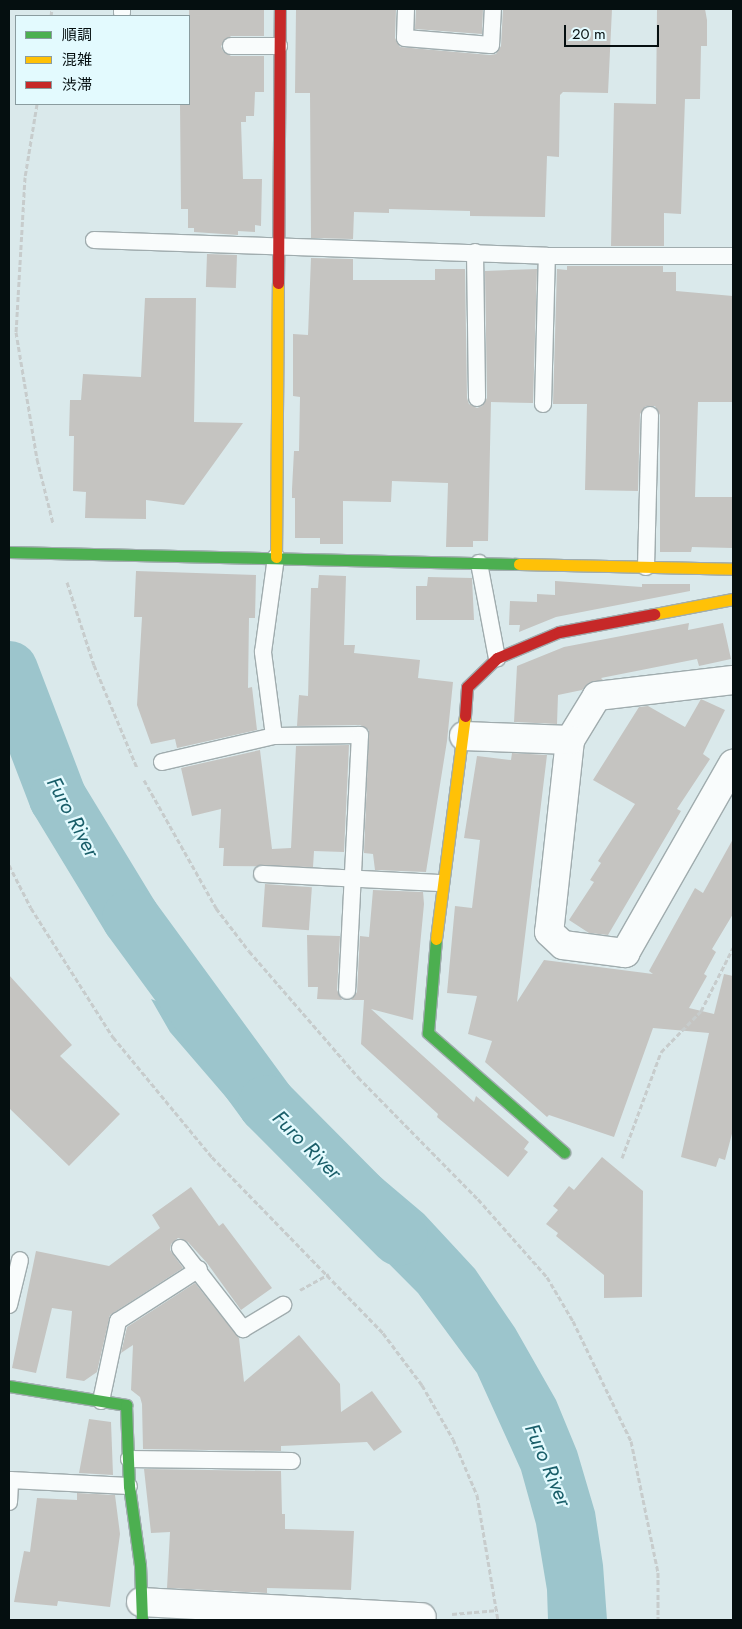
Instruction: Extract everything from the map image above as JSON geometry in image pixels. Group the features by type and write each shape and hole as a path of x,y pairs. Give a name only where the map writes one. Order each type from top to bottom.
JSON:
{"street":[{"path":"276,557 276,247 280,9"},
{"path":"9,552 733,569"},
{"path":"564,1152 428,1033 441,883 464,736 467,687 497,658 559,632 733,599"},
{"path":"733,680 597,696 570,740 549,932 562,945 625,953 733,764"},
{"path":"464,736 570,740"},
{"path":"9,1386 126,1405 130,1459 129,1486 142,1611 422,1617"}],"lane":[{"path":"406,9 405,38 491,45 493,9"},
{"path":"232,46 279,46"},
{"path":"94,240 547,256 733,256"},
{"path":"474,252 477,398"},
{"path":"543,404 547,256"},
{"path":"646,567 650,415"},
{"path":"274,736 263,652 276,557"},
{"path":"479,563 497,658"},
{"path":"162,762 274,736 360,735 347,991"},
{"path":"262,874 352,877 441,883"},
{"path":"180,1248 199,1269 243,1329 283,1305"},
{"path":"9,1305 20,1260"},
{"path":"101,1401 118,1322 199,1269"},
{"path":"130,1459 292,1461"},
{"path":"9,1502 10,1480 129,1486"}],"path":[{"path":"37,105 25,176 16,332 37,459 67,581 94,665 134,763 216,908 328,1044 478,1198 547,1277 573,1321 631,1441 658,1572 658,1620"},
{"path":"9,865 32,908 113,1037 212,1157 328,1274 383,1333 422,1385 453,1440 476,1495 498,1610 498,1620"},
{"path":"622,1158 661,1052 701,1011 733,948"},
{"path":"283,1305 293,1295 328,1274"},
{"path":"422,1617 498,1610"}],"water":[{"path":"151,999 159,1002 247,1090 270,1117 281,1137 280,1142 298,1159 336,1186 345,1178 353,1177 374,1196 375,1185 359,1159 424,1214 475,1269 515,1328 556,1400 577,1451 595,1512 603,1565 607,1620 548,1620 547,1590 536,1524 521,1470 477,1373 418,1293 244,1118 170,1032"}],"building":[{"path":"189,9 264,9 264,36 231,36 221,46 223,51 231,56 264,56 264,92 255,92 254,116 246,116 246,122 241,122 243,179 262,179 261,226 255,225 255,232 238,231 238,235 194,232 194,228 188,228 188,209 181,209 180,105 190,105"},
{"path":"296,9 396,9 395,38 400,47 490,55 496,54 501,46 503,9 612,9 608,93 563,92 560,95 559,157 547,156 545,217 470,216 470,211 389,209 389,213 354,212 353,239 311,238 310,93 295,93"},
{"path":"416,9 483,9 482,34 415,29"},
{"path":"657,9 705,9 707,20 707,46 701,46 700,99 685,99 681,214 664,213 664,246 611,246 614,103 656,104"},
{"path":"207,254 237,255 236,288 206,287"},
{"path":"311,258 353,259 353,280 435,280 435,269 465,269 467,398 469,404 477,408 482,406 487,398 485,271 537,269 533,403 491,402 488,541 473,541 473,547 446,547 448,483 392,481 391,502 343,501 343,544 320,544 320,538 295,538 295,498 292,498 292,489 294,451 299,451 300,397 293,396 293,334 308,335"},
{"path":"567,266 663,266 663,272 676,272 676,291 733,296 733,402 698,402 695,497 733,497 733,548 692,547 691,552 660,552 660,415 655,406 646,406 640,414 638,491 585,490 587,404 553,404 557,269 567,270"},
{"path":"145,298 196,298 194,422 243,423 184,505 146,500 146,519 85,518 86,492 73,491 74,436 69,436 70,400 81,400 83,374 141,377"},
{"path":"136,571 256,575 255,618 249,618 248,688 252,687 257,730 177,748 175,739 151,744 137,705 142,617 134,617"},
{"path":"319,575 346,576 344,645 355,645 354,653 420,660 418,678 453,682 447,741 426,872 375,870 373,854 364,853 369,730 360,725 297,726 299,695 308,696 311,588 318,588"},
{"path":"428,577 472,578 474,620 416,620 416,586 427,586"},
{"path":"555,581 642,587 642,584 690,584 690,591 556,617 519,632 520,625 509,625 510,601 537,602 537,594 555,595"},
{"path":"689,623 688,630 723,623 731,659 699,666 697,659 601,678 603,680 589,683 582,690 558,695 557,724 514,722 517,666 564,647"},
{"path":"701,699 725,710 703,754 710,759 677,809 681,811 608,935 589,933 569,920 594,882 590,880 601,863 598,861 635,804 593,780 639,707 648,706 685,727"},
{"path":"349,745 344,852 314,851 313,867 223,866 224,848 219,848 221,809 192,816 181,768 260,750 272,849 291,848 296,746"},
{"path":"512,753 547,755 517,1002 544,960 653,974 649,971 695,888 703,893 733,839 733,914 712,949 716,952 704,974 707,976 689,1008 714,1014 724,974 733,976 733,1130 725,1160 719,1158 716,1167 681,1157 709,1033 653,1028 614,1137 549,1115 547,1117 485,1062 492,1041 468,1034 477,996 447,993 455,906 472,908 480,840 464,838 477,756 511,760"},
{"path":"265,884 312,887 309,930 262,927"},
{"path":"373,890 423,892 424,904 413,1020 371,1009 474,1102 476,1096 529,1142 524,1149 528,1152 508,1177 437,1117 438,1114 361,1044 364,1000 351,1000 357,992 360,936 369,937"},
{"path":"307,935 340,936 337,990 342,1000 317,999 318,987 308,987"},
{"path":"9,975 72,1045 60,1056 120,1114 69,1166 9,1108"},
{"path":"602,1157 643,1191 642,1297 604,1298 604,1275 556,1236 558,1233 546,1224 558,1210 553,1206 569,1186 574,1190"},
{"path":"191,1187 219,1226 223,1223 272,1288 241,1310 207,1263 188,1242 178,1238 171,1244 170,1250 183,1268 110,1315 97,1372 84,1381 66,1378 72,1311 52,1308 36,1373 12,1368 36,1251 109,1266 160,1228 152,1215"},
{"path":"195,1283 239,1338 244,1382 299,1335 340,1384 341,1412 372,1391 402,1432 374,1451 367,1442 281,1446 281,1451 143,1449 142,1404 140,1397 131,1390 133,1345 121,1353 127,1327"},
{"path":"89,1419 111,1422 113,1475 79,1473"},
{"path":"144,1469 281,1471 282,1514 285,1514 285,1529 354,1531 351,1590 267,1588 267,1593 167,1588 170,1532 151,1533"},
{"path":"77,1493 115,1495 120,1534 110,1607 58,1601 57,1606 14,1602 24,1551 30,1552 37,1498 77,1500"}],"waterway":[{"name":"Furo River","path":"9,670 58,798 131,918 267,1104 399,1237"}],"traffic: fast":[{"path":"9,552 519,564"},
{"path":"436,939 428,1033 564,1152"},
{"path":"9,1386 126,1405 129,1486 140,1565 142,1620"}],"traffic: slow":[{"path":"276,557 278,283"},
{"path":"519,564 733,569"},
{"path":"654,614 733,599"},
{"path":"436,939 465,716"}],"traffic: jam":[{"path":"278,283 280,9"},
{"path":"465,716 467,687 497,658 559,632 654,614"}]}
